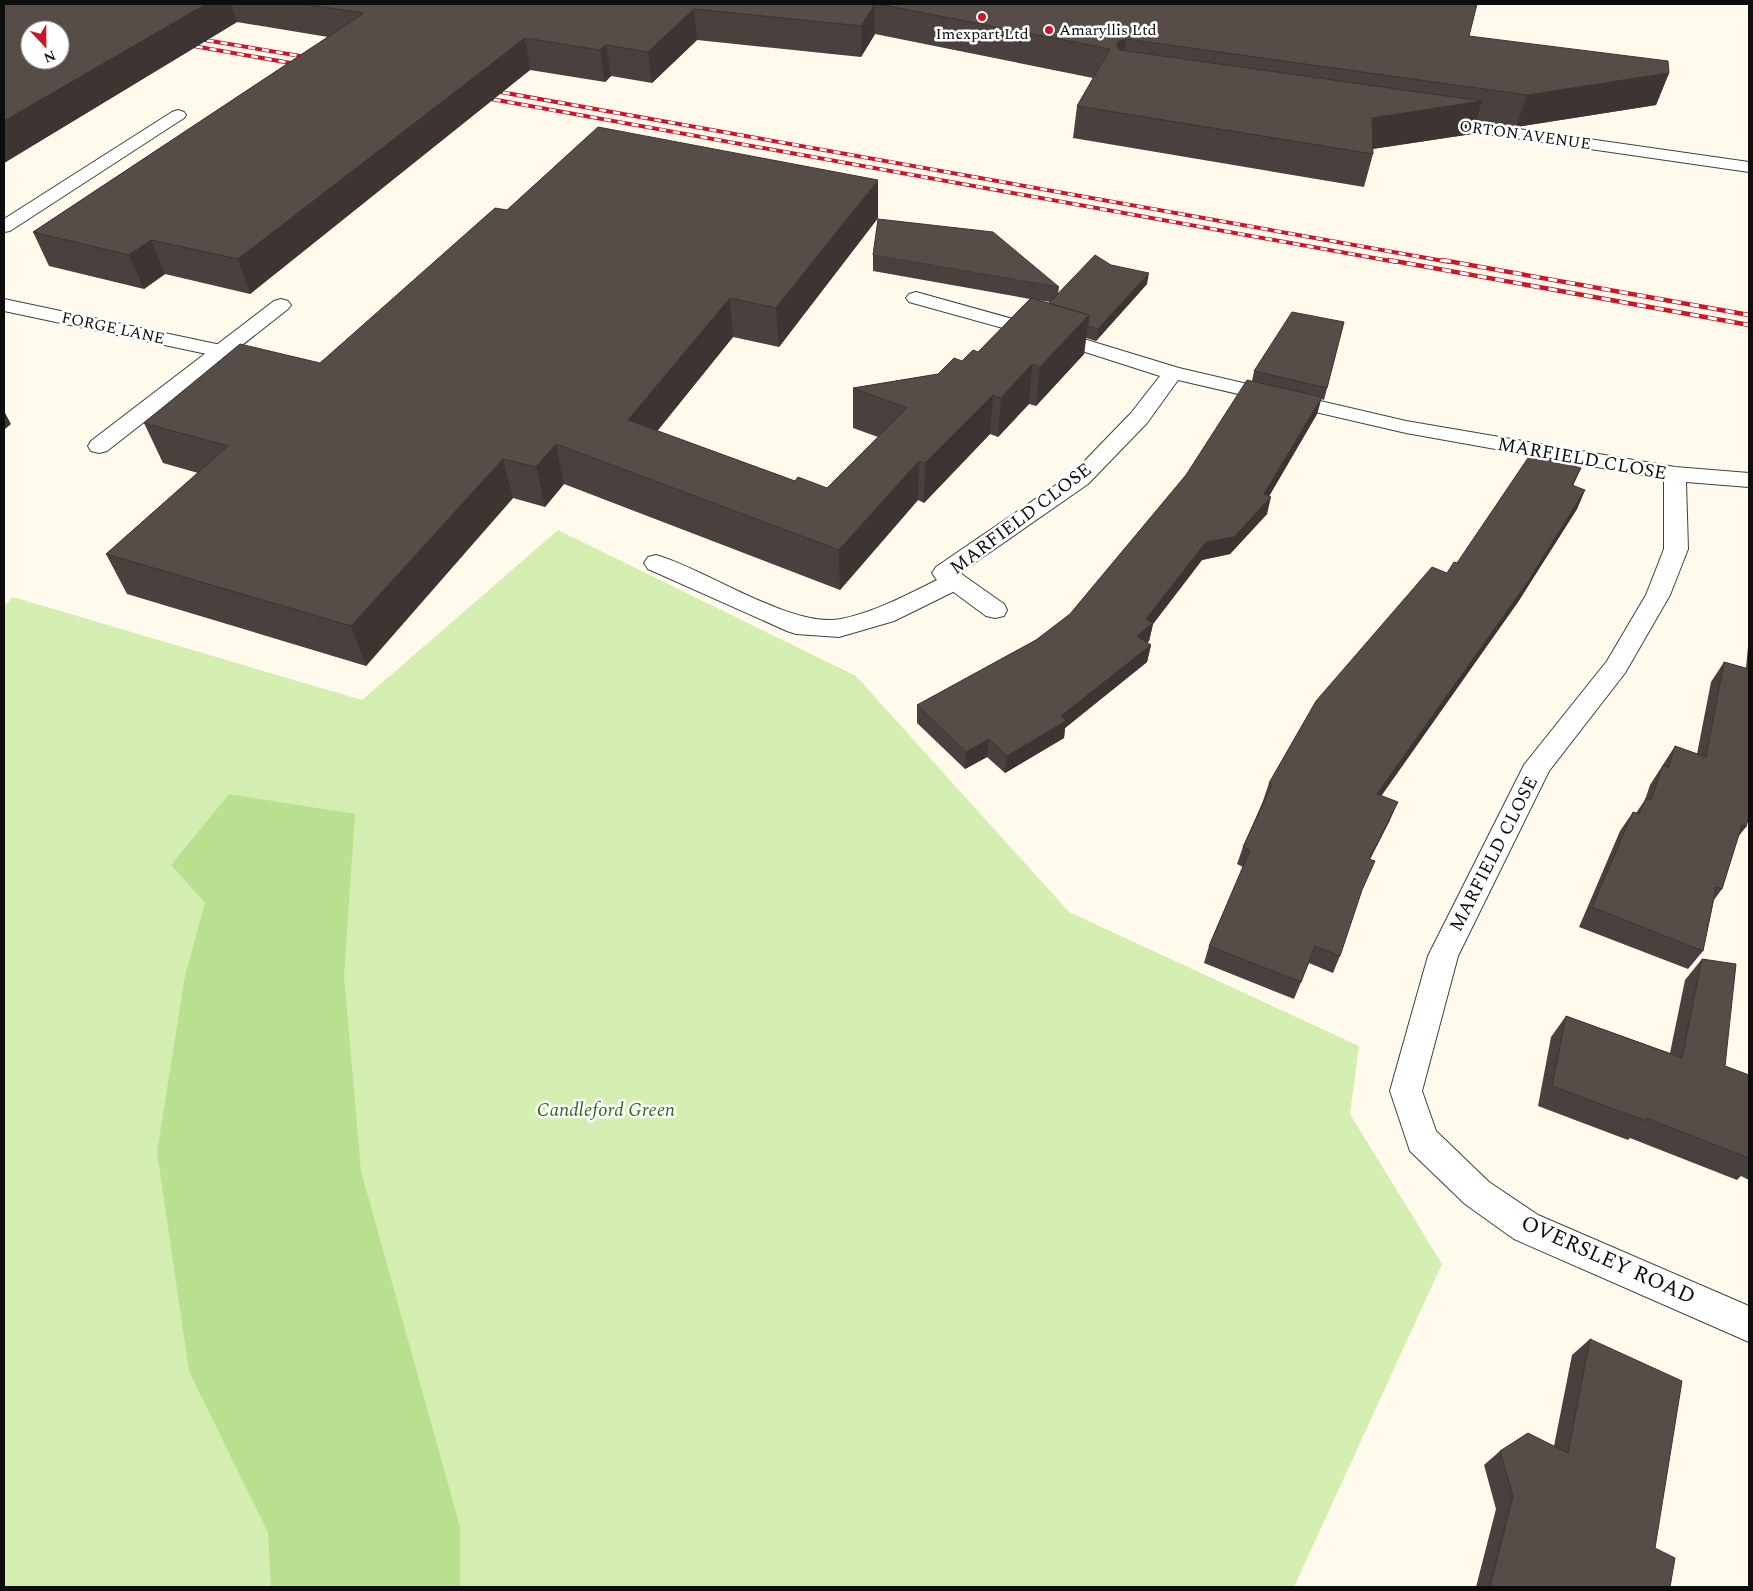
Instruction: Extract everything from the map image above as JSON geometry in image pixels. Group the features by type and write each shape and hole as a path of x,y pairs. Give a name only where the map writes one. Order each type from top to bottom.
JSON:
{"street":[{"path":"4,226 178,115"},
{"name":"ORTON AVENUE","path":"1416,119 1749,167"},
{"name":"MARFIELD CLOSE","path":"916,298 1064,339 1173,373 1406,427 1675,474 1676,549 1658,595 1616,667 1538,765 1443,956 1406,1091"},
{"name":"FORGE LANE","path":"4,305 221,351"},
{"path":"98,446 281,305"},
{"name":"MARFIELD CLOSE","path":"995,610 944,572 1080,478 1139,418 1173,373"},
{"path":"1675,474 1749,480"},
{"path":"656,563 796,625 839,628 885,615 955,580"},
{"name":"OVERSLEY ROAD","path":"1406,1091 1422,1140 1477,1193 1526,1227 1749,1324"}],"green space":[{"name":"Candleford Green","path":"558,530 856,676 1069,912 1359,1046 1350,1114 1442,1264 1294,1587 4,1587 4,606 13,597 362,700"},
{"path":"229,794 355,814 344,976 361,1171 460,1527 460,1587 271,1587 268,1533 189,1371 157,1152 185,976 205,903 171,865"}],"building":[{"path":"4,4 206,4 4,121"},
{"path":"303,4 875,4 861,26 694,9 648,52 606,45 600,50 525,38 238,259 151,240 129,255 33,232 364,13"},
{"path":"878,4 1477,4 1469,36 1668,61 1669,73 1527,95 1126,39 1119,41 1116,45 1120,50 1482,101 1372,118 1373,154 1077,106 1110,49"},
{"path":"598,127 878,180 776,308 730,298 628,420 795,481 798,477 827,488 907,408 853,388 938,374 954,358 962,361 973,350 978,352 1031,298 1089,315 1040,367 1032,364 1001,398 993,395 925,463 919,461 839,550 556,444 536,467 503,459 351,626 106,554 228,446 144,423 240,344 320,363 495,208 507,210"},
{"path":"878,219 993,232 1059,287 873,255"},
{"path":"1095,255 1111,265 1149,273 1098,329 1088,326 1089,315 1049,303"},
{"path":"1292,312 1344,322 1327,388 1254,371"},
{"path":"1247,380 1322,397 1264,494 1271,497 1234,537 1206,542 1146,619 1153,623 1137,636 1151,645 1061,716 1066,721 1007,756 989,739 966,752 917,705 1036,640 1070,614 1186,475"},
{"path":"1532,452 1581,468 1572,485 1585,490 1527,583 1377,794 1398,802 1369,859 1375,861 1362,890 1340,956 1315,946 1301,982 1209,946 1250,850 1243,847 1272,784 1269,783 1316,701 1432,567 1447,573 1454,562 1457,563"},
{"path":"1724,662 1749,669 1749,815 1746,827 1742,825 1722,889 1716,887 1703,951 1592,907 1633,812 1639,814 1646,798 1651,800 1663,765 1668,768 1675,746 1706,757"},
{"path":"1702,959 1736,964 1725,1066 1749,1075 1749,1158 1646,1118 1646,1121 1552,1086 1566,1016 1682,1058"},
{"path":"1590,1339 1682,1381 1655,1548 1675,1558 1670,1587 1490,1587 1513,1496 1500,1451 1528,1433 1568,1453"}],"railway":[{"path":"193,38 312,58"},
{"path":"182,44 302,65"},
{"path":"489,90 1449,262"},
{"path":"480,97 1396,262"},
{"path":"1389,260 1749,325"},
{"path":"1442,260 1749,315"}],"place":[{"name":"Imexpart Ltd","path":"982,17"},
{"name":"Amaryllis Ltd","path":"1049,30"}]}
